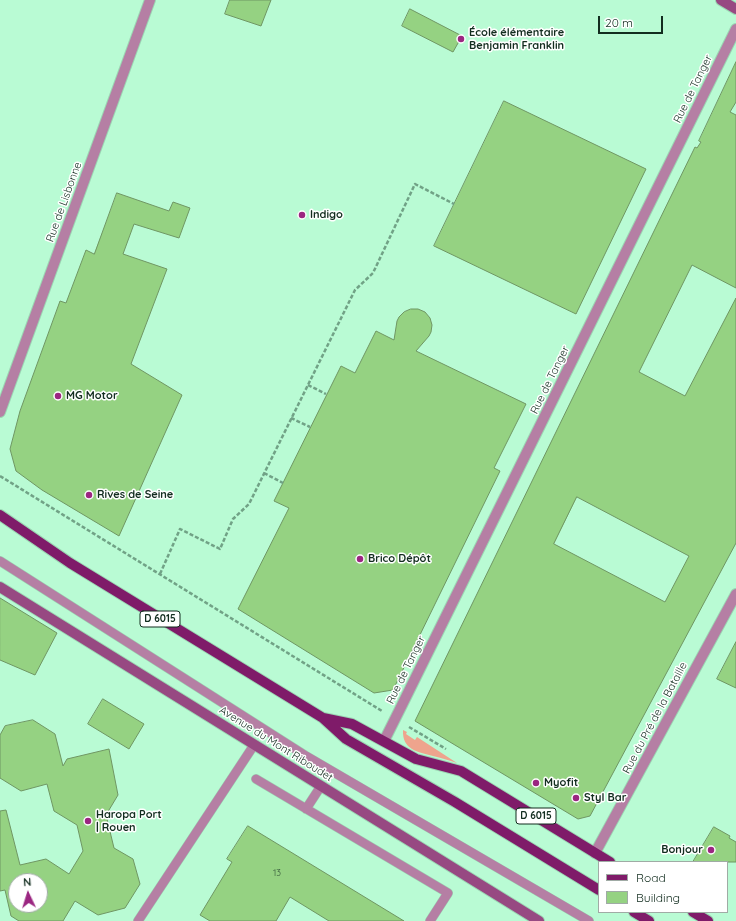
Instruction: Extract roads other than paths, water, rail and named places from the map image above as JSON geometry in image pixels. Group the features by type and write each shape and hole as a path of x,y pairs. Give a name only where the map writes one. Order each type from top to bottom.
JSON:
{"main road":[{"name":"D 6015","path":"0,515 70,563 323,718 346,739 455,802 598,889"},
{"name":"D 6015","path":"323,718 352,724 416,758 461,771 608,861"},
{"path":"636,913 649,921"},
{"path":"695,913 708,921"}],"street":[{"name":"Rue de Lisbonne","path":"0,412 150,0"},
{"path":"721,0 736,9"},
{"name":"Rue de Tanger","path":"384,741 736,29"},
{"name":"Avenue du Mont Riboudet","path":"0,587 539,921"},
{"name":"Rue du Pré de la Bataille","path":"595,853 736,594"}],"lane":[{"path":"0,561 306,756 589,921"},
{"path":"138,921 254,745"},
{"path":"256,779 448,893 430,921"},
{"path":"306,809 321,786"}],"place":[{"name":"École élémentaire Benjamin Franklin","path":"461,39"},
{"name":"Indigo","path":"302,215"},
{"name":"MG Motor","path":"58,396"},
{"name":"Rives de Seine","path":"89,495"},
{"name":"Brico Dépôt","path":"360,559"},
{"name":"Myofit","path":"536,783"},
{"name":"Styl Bar","path":"576,798"},
{"name":"Haropa Port | Rouen","path":"88,821"},
{"name":"Bonjour","path":"711,850"}]}
